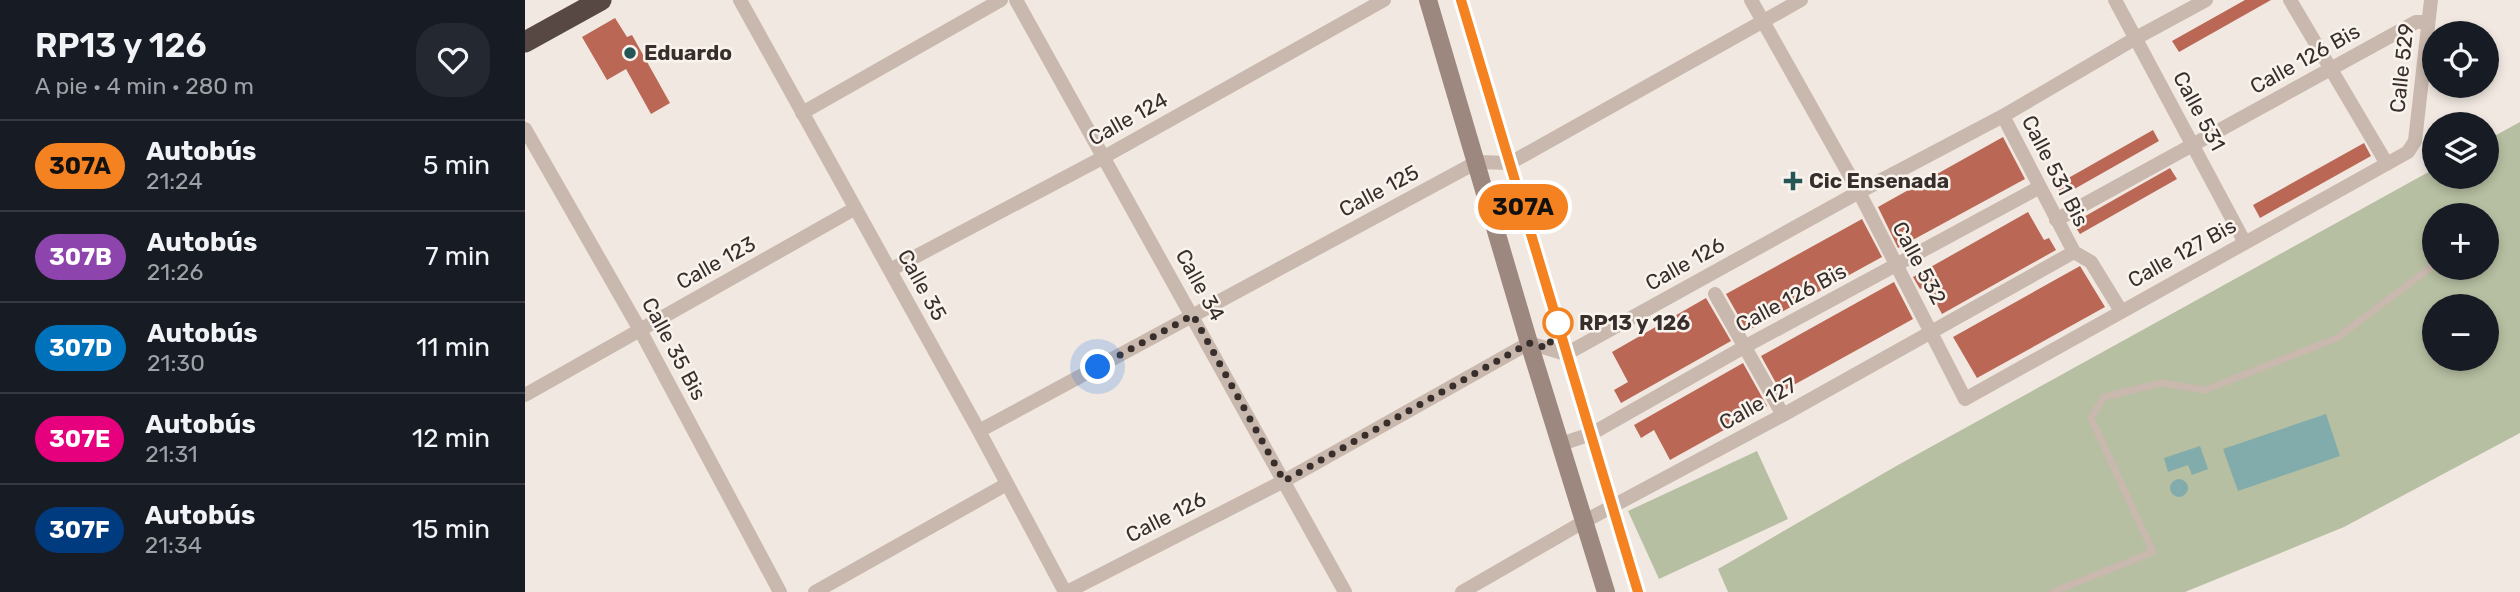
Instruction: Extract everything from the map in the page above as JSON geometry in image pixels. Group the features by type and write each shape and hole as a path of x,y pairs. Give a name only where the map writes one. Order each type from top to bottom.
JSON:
{"highway":[{"path":"525,42 601,0"}],"main road":[{"path":"1428,0 1606,592"}],"street":[{"name":"Calle 35","path":"740,0 1066,592"},
{"path":"802,113 1000,0"},
{"name":"Calle 34","path":"1016,0 1345,592"},
{"name":"Calle 124","path":"890,270 1104,157 1384,0"},
{"name":"Calle 532","path":"1751,0 1859,192 1965,399"},
{"name":"Calle 125","path":"979,431 1477,162 1510,163 1801,0"},
{"name":"Calle 531","path":"2115,0 2245,243"},
{"name":"Calle 126","path":"1066,592 1284,481 1529,343 1566,354 1859,192 2003,116 2206,0"},
{"path":"2290,0 2387,164"},
{"name":"Calle 529","path":"2428,21 2431,0"},
{"name":"Calle 126 Bis","path":"2056,220 2416,22 2422,22"},
{"name":"Calle 529","path":"2415,141 2422,77"},
{"name":"Calle 531 Bis","path":"2003,116 2074,252 2091,262 2121,311"},
{"name":"Calle 35 Bis","path":"525,130 641,330 779,592"},
{"name":"Calle 127 Bis","path":"1965,399 2408,152 2415,141"},
{"name":"Calle 126 Bis","path":"1561,443 1591,434 1746,346 2040,187"},
{"name":"Calle 123","path":"525,395 854,209"},
{"name":"Calle 127","path":"1462,592 1584,521 1783,415 2074,252"},
{"path":"1715,294 1783,415"},
{"path":"815,592 1007,484"}],"lane":[{"path":"2053,592 2153,552 2091,418 2104,397 2162,383 2205,390 2337,338 2422,274"}],"green space":[{"path":"2520,122 2520,433 2344,527 2185,592 1728,592 1718,569 1898,465 2422,176 2422,189 2499,189 2499,133"},
{"path":"1757,451 1788,519 1659,579 1628,511"}],"water":[{"path":"2326,414 2340,456 2238,491 2223,449"},
{"path":"2200,446 2208,469 2192,475 2188,465 2168,472 2164,458"},
{"path":"2179,479 2185,482 2188,488 2185,494 2179,497 2173,494 2170,488 2173,482"}],"building":[{"path":"2245,0 2271,0 2179,52 2172,41"},
{"name":"Eduardo","path":"615,18 627,37 632,35 670,103 651,114 626,69 607,80 582,37"},
{"path":"2153,130 2159,141 2062,196 2056,185"},
{"path":"2003,137 2025,179 1898,248 1878,207"},
{"path":"2364,143 2371,156 2260,218 2253,205"},
{"path":"2170,168 2177,179 2080,234 2073,223"},
{"path":"2028,212 2044,240 2049,238 2056,250 1942,314 1927,286 1920,289 1913,277"},
{"path":"1862,219 1882,257 1747,331 1726,294"},
{"path":"2080,266 2105,307 1977,378 1953,337"},
{"path":"1894,282 1913,319 1781,392 1761,356"},
{"path":"1706,298 1731,341 1621,403 1614,390 1628,382 1612,352"},
{"path":"1743,363 1767,406 1670,460 1654,430 1641,438 1634,425"}],"bus line":[{"name":"307A","path":"1461,0 1638,592"}],"place":[{"name":"Eduardo","path":"630,53"},
{"name":"Cic Ensenada","path":"1793,181"},
{"name":"RP13 y 126","path":"1558,323"}],"route":[{"path":"1098,367 1193,315 1284,481 1529,343 1548,348 1558,323"}]}
